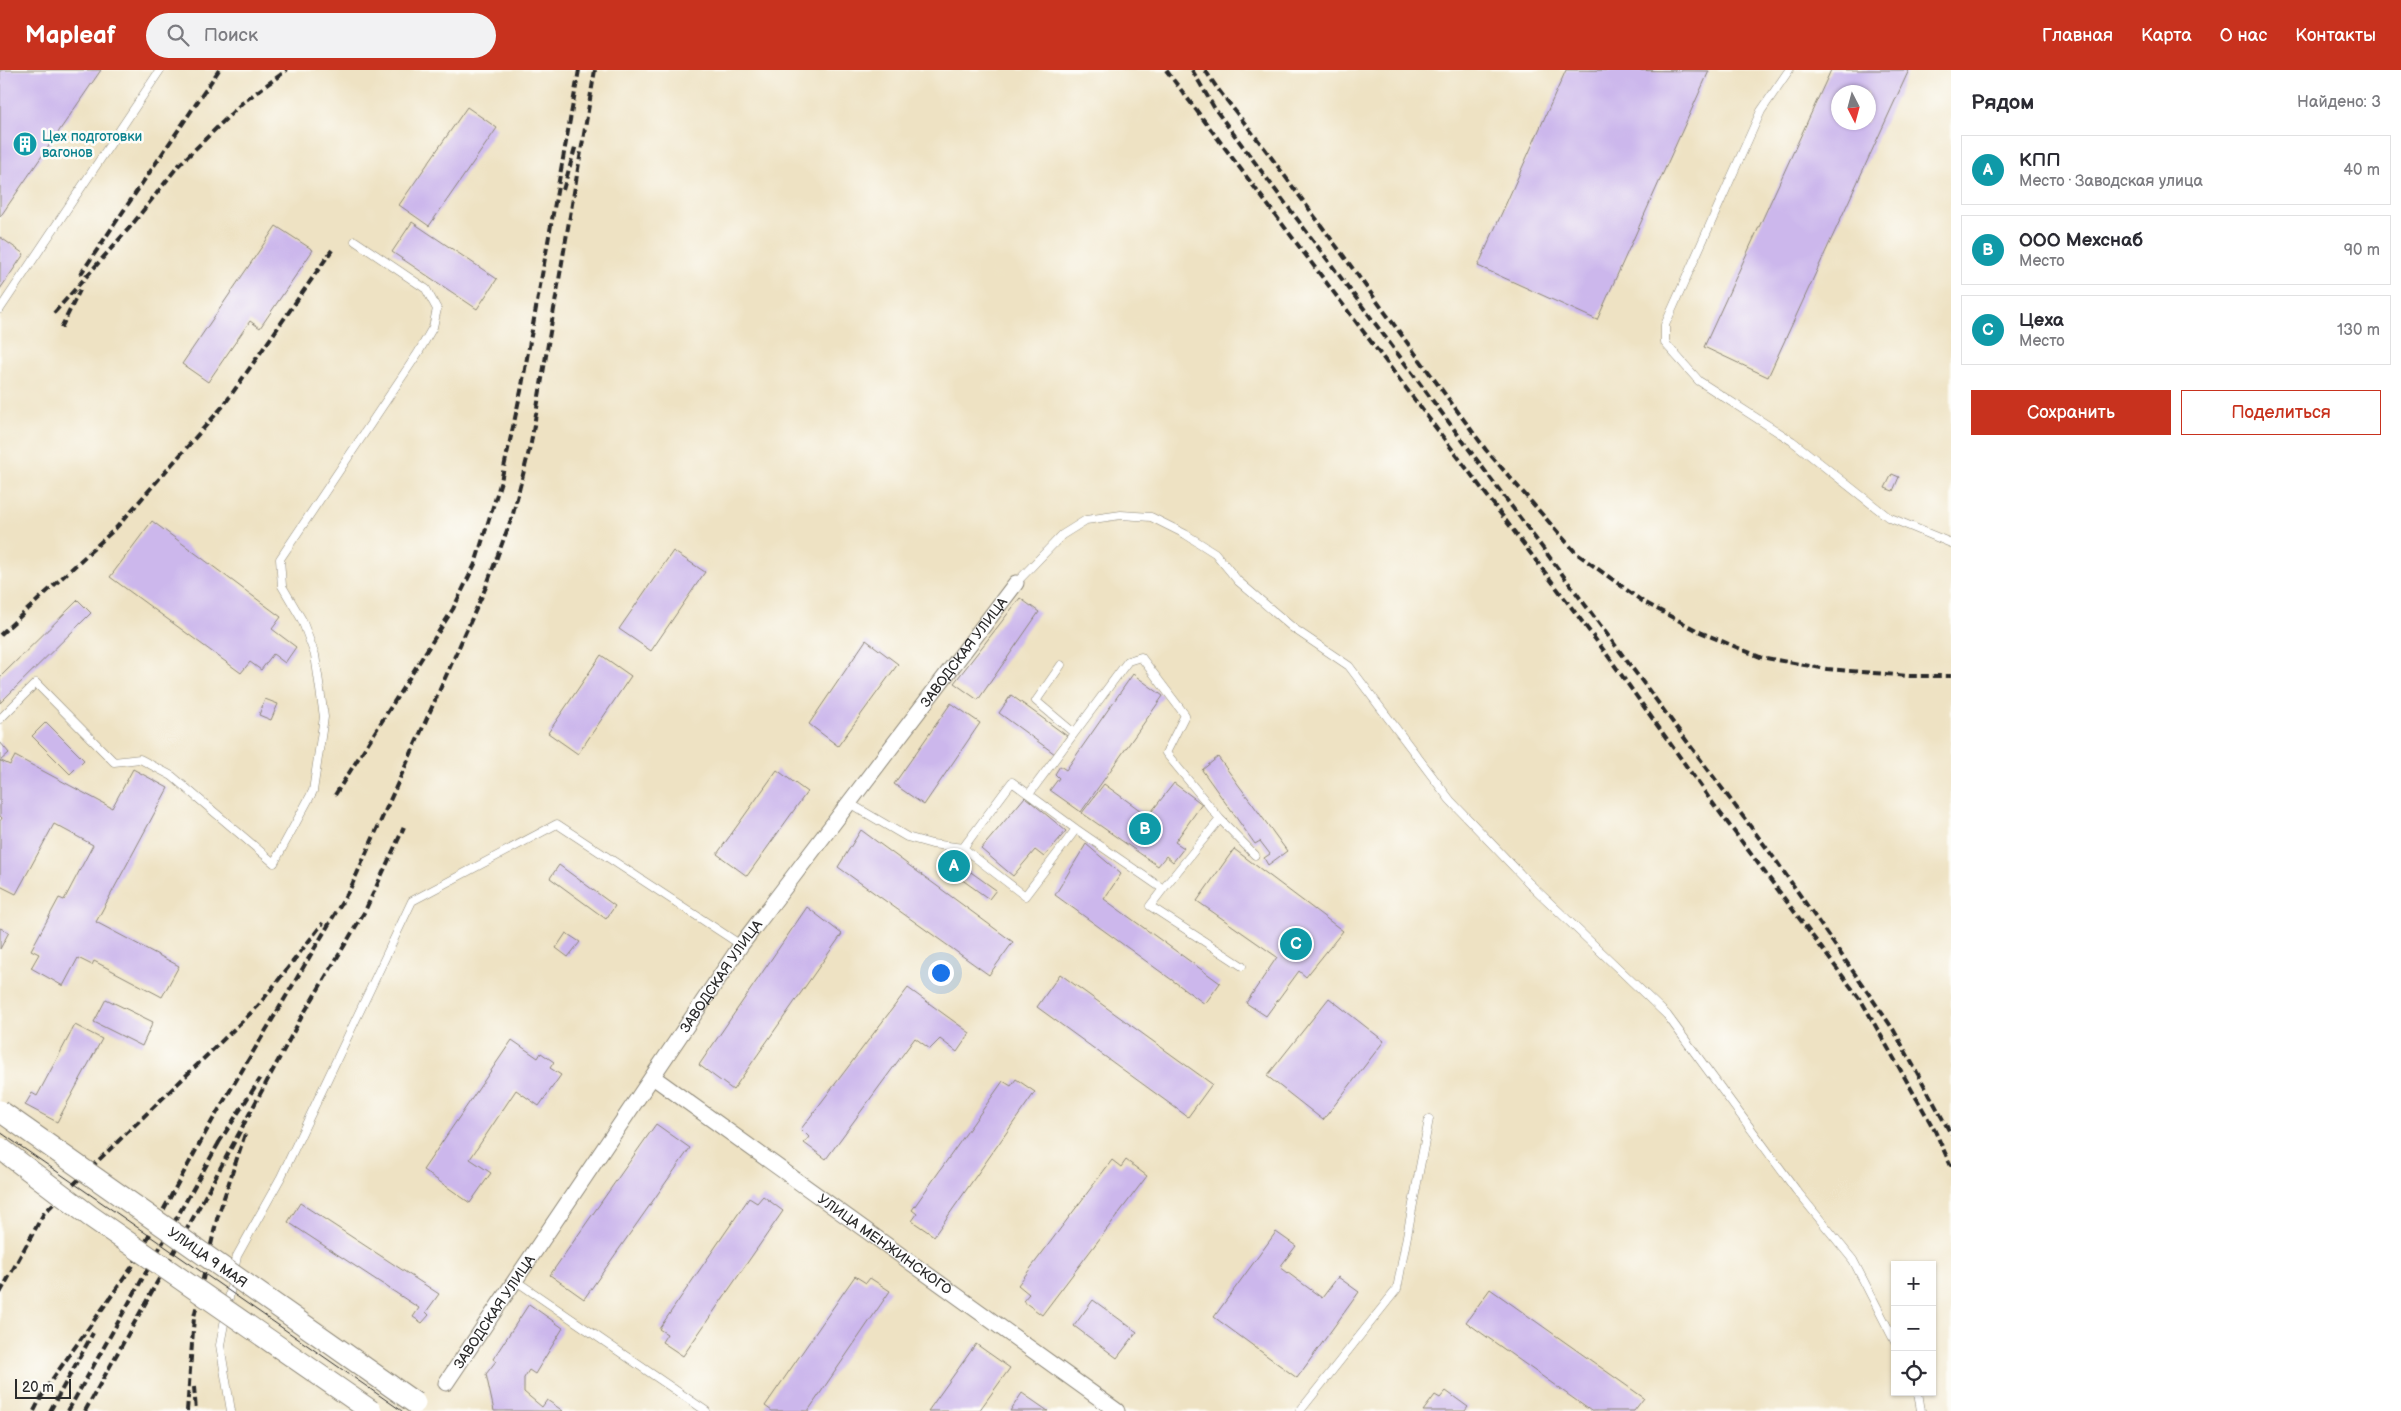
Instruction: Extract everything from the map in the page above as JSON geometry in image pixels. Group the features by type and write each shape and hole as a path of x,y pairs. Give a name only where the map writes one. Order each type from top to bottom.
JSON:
{"main road":[{"name":"УЛИЦА 9 МАЯ","path":"0,1111 415,1403"},
{"path":"0,1148 90,1216 371,1411"}],"street":[{"name":"ЗАВОДСКАЯ УЛИЦА","path":"446,1383 741,945 1016,583"},
{"name":"УЛИЦА МЕНЖИНСКОГО","path":"652,1077 1117,1411"}],"lane":[{"path":"0,309 160,70"},
{"path":"1789,70 1761,111 1665,324 1665,343 1699,381 1792,441 1888,517 1951,543"},
{"path":"0,719 36,683 114,762 140,759 172,776 274,863 313,792 324,717 315,655 302,620 282,586 280,559 418,353 434,327 437,309 426,289 355,241"},
{"path":"1016,583 1062,535 1086,520 1121,515 1151,517 1185,534 1215,553 1238,581 1293,628 1350,666 1450,800 1529,883 1667,1015 1796,1190 1853,1260 1891,1334"},
{"path":"1030,794 1128,661 1141,657 1184,715 1166,753 1220,819 1255,856"},
{"path":"1061,665 1036,701 1074,733"},
{"path":"963,848 1012,782 1163,889"},
{"path":"849,803 907,837 932,844 963,848 1026,896 1076,829"},
{"path":"1220,819 1150,906 1242,966"},
{"path":"231,1411 220,1345 237,1256 281,1177 412,901 557,824 741,945"},
{"path":"1300,1411 1397,1289 1429,1120"},
{"path":"516,1281 706,1411"},
{"path":"1918,1396 1920,1411"}],"building":[{"name":"Цех подготовки вагонов","path":"0,70 101,70 0,217"},
{"path":"1566,70 1709,71 1597,320 1478,266"},
{"path":"1831,70 1909,70 1768,377 1704,347"},
{"path":"467,107 497,128 429,226 399,205"},
{"path":"412,222 497,279 477,309 392,252"},
{"path":"276,226 313,250 260,328 250,321 208,382 182,364"},
{"path":"0,237 24,254 0,289"},
{"path":"1892,474 1899,477 1893,491 1885,488"},
{"path":"152,521 281,617 272,629 296,647 285,663 273,654 261,670 250,662 241,673 110,577"},
{"path":"673,551 705,572 651,651 619,629"},
{"path":"1020,598 1039,612 978,700 954,683"},
{"path":"78,600 91,613 0,703 0,677"},
{"path":"866,640 898,664 838,746 809,724"},
{"path":"601,655 631,676 578,754 548,733"},
{"path":"1133,674 1163,696 1081,812 1050,790 1059,778 1055,774 1060,766 1066,770"},
{"path":"1011,695 1067,736 1055,754 999,713"},
{"path":"265,699 278,704 271,720 259,715"},
{"path":"951,703 980,723 924,805 894,784"},
{"path":"46,722 84,760 70,774 32,736"},
{"path":"0,742 9,753 0,761"},
{"path":"15,756 112,808 133,769 168,788 96,922 179,966 162,997 94,961 92,965 78,958 63,986 31,968 39,954 31,950 59,898 64,900 93,845 54,824 16,894 0,886 0,821 2,818 0,816 0,762 10,765"},
{"path":"1218,757 1287,851 1268,865 1264,858 1270,854 1260,841 1255,844 1202,770"},
{"path":"777,770 807,792 747,876 717,854"},
{"path":"1174,783 1202,804 1175,842 1184,848 1173,862 1166,856 1158,866 1082,813 1104,784 1148,816"},
{"path":"1025,797 1066,831 1044,857 1035,850 1013,876 981,849"},
{"path":"861,830 1013,942 989,975 838,867"},
{"path":"1086,844 1121,874 1104,899 1220,983 1205,1004 1055,895"},
{"path":"1234,849 1343,931 1306,977 1299,971 1266,1016 1246,1003 1277,957 1197,901"},
{"path":"947,856 967,868 961,876 942,864"},
{"path":"559,865 615,906 606,919 550,878"},
{"path":"968,870 996,890 989,899 961,879"},
{"path":"807,907 842,934 733,1090 699,1065"},
{"path":"0,928 9,932 0,949"},
{"path":"566,933 580,942 568,957 556,948"},
{"path":"1060,974 1212,1084 1188,1117 1037,1007"},
{"path":"908,988 970,1033 957,1052 940,1039 930,1049 915,1038 826,1159 804,1143 809,1137 801,1129"},
{"path":"1329,998 1384,1041 1323,1120 1267,1076"},
{"path":"106,999 153,1022 142,1046 94,1022"},
{"path":"75,1025 102,1039 57,1122 25,1105 32,1093 37,1096"},
{"path":"512,1040 538,1058 541,1053 554,1062 550,1068 561,1075 539,1106 516,1090 470,1159 491,1173 470,1203 423,1170"},
{"path":"1016,1079 1035,1092 934,1236 912,1221 917,1214 912,1210 1003,1081 1011,1086"},
{"path":"656,1124 690,1148 584,1299 550,1275"},
{"path":"1112,1160 1121,1167 1126,1160 1147,1176 1042,1315 1023,1301 1029,1294 1018,1285"},
{"path":"763,1196 783,1211 683,1356 662,1342 667,1334 659,1329 749,1198 757,1203"},
{"path":"300,1203 439,1294 426,1312 429,1315 422,1323 413,1317 419,1308 288,1222"},
{"path":"1276,1232 1296,1246 1280,1267 1322,1298 1338,1277 1359,1292 1297,1378 1214,1317"},
{"path":"855,1276 866,1283 870,1278 890,1291 808,1411 772,1411 765,1406"},
{"path":"1490,1289 1644,1398 1634,1411 1591,1411 1466,1322"},
{"path":"1093,1300 1137,1332 1117,1358 1074,1326"},
{"path":"529,1304 563,1328 535,1374 529,1370 524,1378 524,1392 542,1407 547,1400 563,1411 494,1411 486,1374 496,1361 493,1359"},
{"path":"976,1344 1010,1368 979,1411 928,1411"},
{"path":"1446,1391 1468,1407 1465,1411 1423,1411 1435,1395 1440,1398"},
{"path":"1022,1393 1048,1411 1010,1411"}],"tram line":[{"path":"0,1121 420,1411"},
{"path":"0,1132 402,1411"}],"railway":[{"path":"80,275 219,70"},
{"path":"54,313 131,226 178,166 242,103 287,70"},
{"path":"335,795 453,609 475,564 501,481 521,391 579,70"},
{"path":"34,1411 46,1388 132,1267 212,1121 351,887 486,587 513,514 531,443 595,70"},
{"path":"1166,70 1605,652 1709,798 1862,1002 1935,1131 1951,1166"},
{"path":"1192,70 1215,109 1777,862 1893,1029 1951,1134"},
{"path":"1205,70 1486,450 1576,553 1642,601 1700,632 1760,657 1827,669 1909,676 1951,676"},
{"path":"563,190 576,145"},
{"path":"0,635 116,528 224,405 332,250"},
{"path":"61,328 80,290"},
{"path":"85,1411 202,1202 301,1018 365,911 404,827"},
{"path":"0,1293 44,1213 258,1006 323,923"},
{"path":"218,1144 260,1079"},
{"path":"187,1411 194,1317 217,1219 246,1131"},
{"path":"68,1411 221,1139"},
{"path":"50,1411 93,1333"},
{"path":"194,1387 196,1411"}],"place":[{"name":"Цех подготовки вагонов","path":"25,144"},
{"name":"ООО Мехснаб","path":"1145,829"},
{"name":"КПП","path":"954,866"},
{"name":"Цеха","path":"1296,944"}]}
